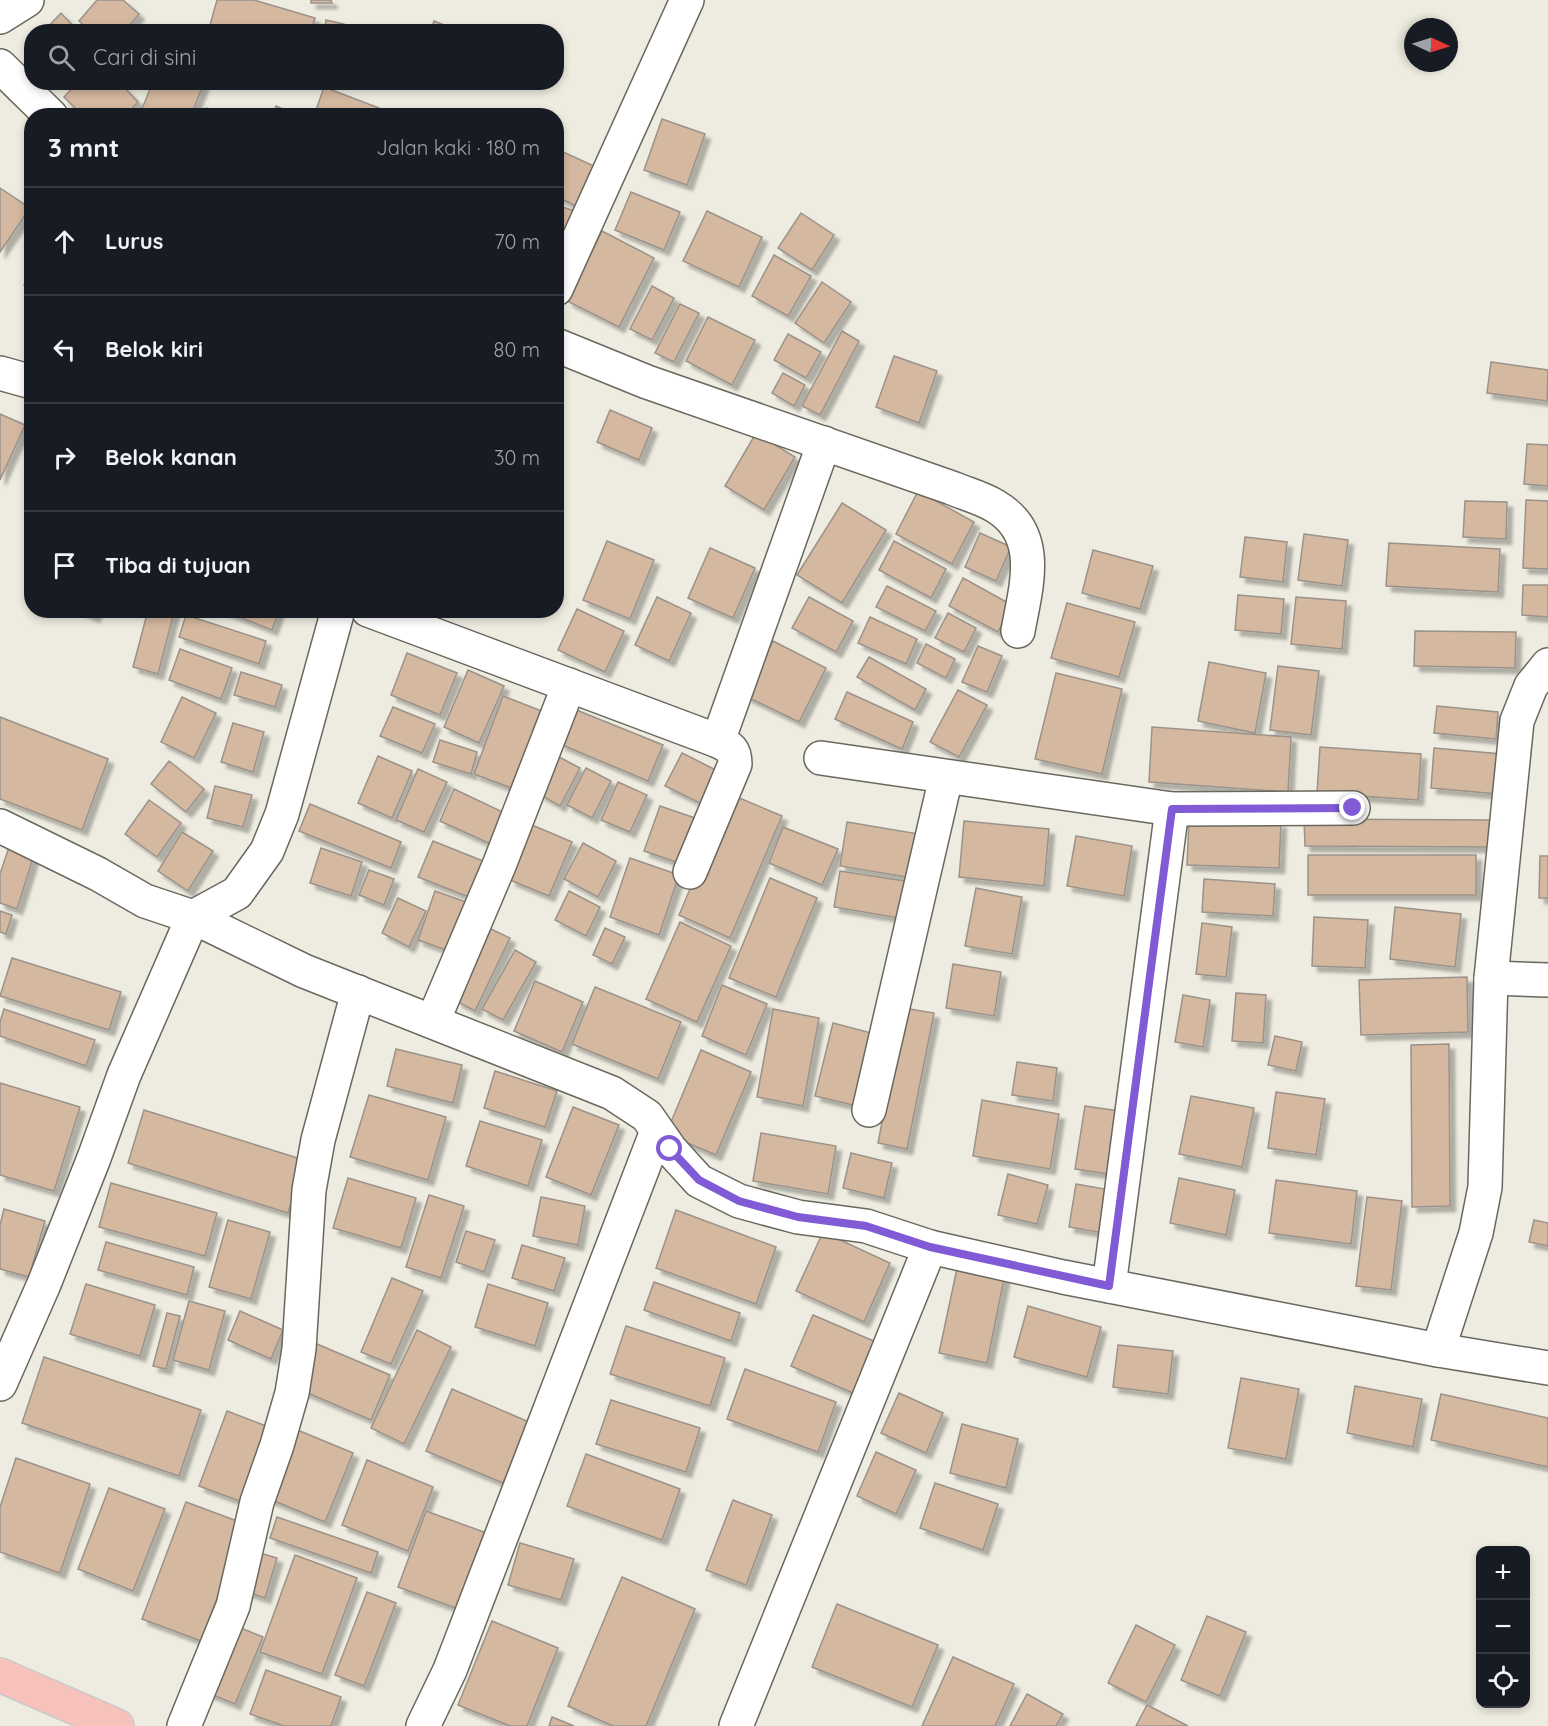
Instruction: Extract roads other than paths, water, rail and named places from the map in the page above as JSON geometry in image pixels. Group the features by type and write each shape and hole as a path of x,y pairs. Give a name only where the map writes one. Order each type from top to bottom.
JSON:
{"main road":[{"path":"0,1675 117,1726"}],"street":[{"path":"0,17 27,0"},
{"path":"564,271 687,0"},
{"path":"0,66 24,90"},
{"path":"24,90 43,108"},
{"path":"564,348 647,382 952,488 996,506 1017,524 1027,545 1028,574 1017,631"},
{"path":"0,373 24,380"},
{"path":"718,741 824,444"},
{"path":"0,1384 82,1190 124,1075 193,917 237,893 267,851 282,814 336,618"},
{"path":"389,618 732,748 735,764 690,872"},
{"path":"1438,1350 1476,1233 1485,1186 1491,978 1517,721 1531,686 1548,665"},
{"path":"433,1021 500,863 569,686"},
{"path":"821,758 1172,809 1353,808"},
{"path":"869,1110 946,777"},
{"path":"1109,1286 1172,809"},
{"path":"0,826 98,874 145,901 193,917 304,971 612,1093 646,1116 670,1149 699,1180 739,1201 798,1217 866,1226 930,1247 1109,1286 1438,1350 1548,1368"},
{"path":"1491,978 1548,980"},
{"path":"184,1726 233,1606 257,1502 292,1393 299,1349 309,1190 318,1140 358,992"},
{"path":"423,1726 450,1670 657,1131"},
{"path":"736,1726 930,1247"}]}
